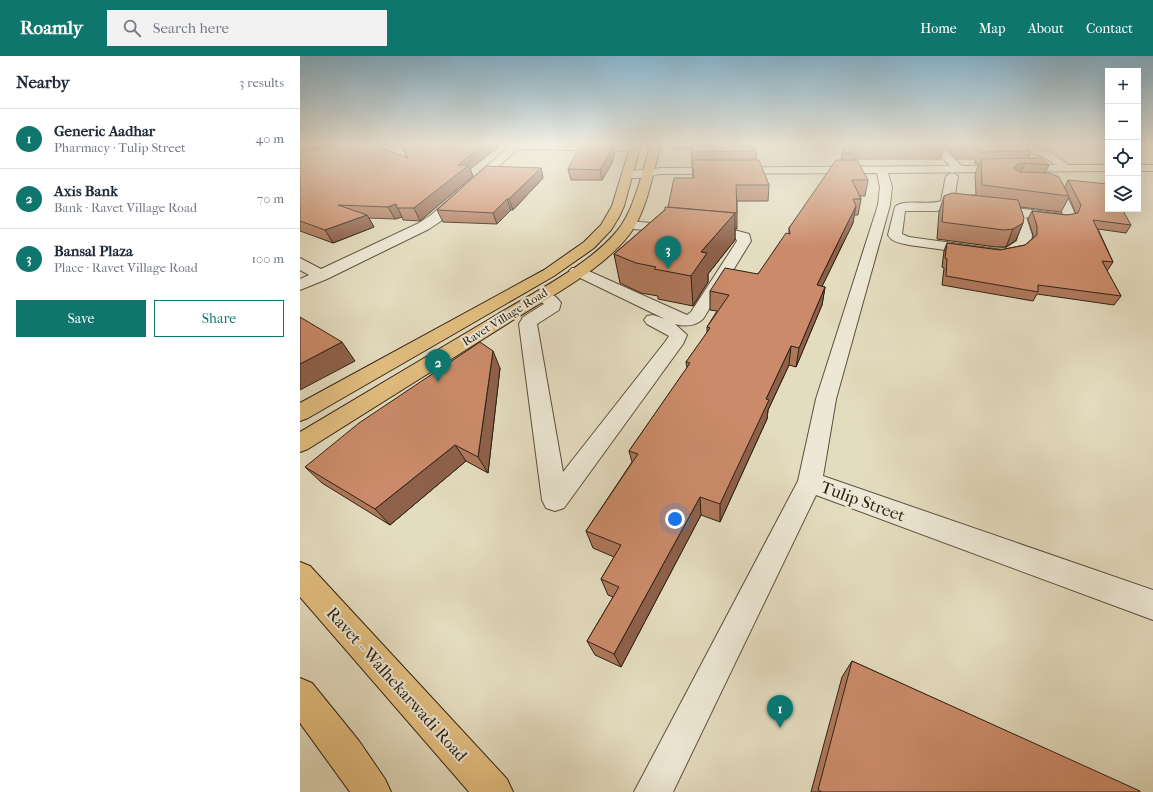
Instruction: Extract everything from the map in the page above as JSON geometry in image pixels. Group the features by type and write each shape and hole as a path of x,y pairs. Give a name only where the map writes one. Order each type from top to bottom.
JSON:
{"main road":[{"name":"Ravet Village Road","path":"300,413 549,273 578,253 599,236 610,221 618,207 627,178"},
{"name":"Ravet Village Road","path":"300,443 542,295 572,275 613,244 628,225 636,209 646,178"},
{"name":"Ravet - Walhekarwadi Road","path":"300,576 494,792"},
{"path":"300,695 346,754 372,792"}],"street":[{"path":"300,285 424,226 436,218 479,178"},
{"path":"810,482 826,399 884,206 886,192 884,178"},
{"path":"947,203 951,178"},
{"path":"960,178 966,182"},
{"path":"1018,213 1025,235 1024,243 1010,252 978,252 900,239 895,235 899,210 902,207 937,207 947,203 1018,213 1063,218 1068,217 1069,214 1058,189 1043,184 1035,184"},
{"path":"572,275 681,320 691,320 697,315 744,240 744,237 738,235 628,225"},
{"path":"300,263 321,276"},
{"path":"542,295 553,303 553,306 529,321 528,324 555,500 674,344 678,335 672,329 572,275"},
{"name":"Tulip Street","path":"653,792 810,482 1153,605"}],"building":[{"path":"300,178 452,178 414,208 397,208 396,204 388,207 338,205 367,215 325,230 300,221"},
{"path":"472,178 530,178 493,213 437,210"},
{"path":"674,178 766,178 769,185 736,185 737,213 668,207"},
{"path":"823,178 867,178 868,180 852,180 861,199 853,199 856,206 817,285 825,287 799,348 791,346 766,399 769,400 720,504 700,497 614,654 587,641 619,587 601,579 621,545 586,531 638,454 629,451 690,363 686,362 710,328 707,327 729,295 710,291 725,268 758,274 786,233 790,234 789,228"},
{"path":"982,178 1060,178 1069,196 982,185"},
{"path":"1068,180 1105,184 1105,212 1124,212 1131,225 1093,220 1113,262 1102,261 1121,296 1038,285 1038,292 946,276 947,259 945,258 947,243 1000,250 1025,245 1037,235 1037,226 1032,211 1067,215 1078,213 1081,205"},
{"path":"952,193 1018,200 1024,218 1023,223 1013,229 1004,230 942,222 944,196"},
{"path":"665,207 735,213 701,252 707,253 691,276 654,269 656,267 636,263 614,254 665,210"},
{"path":"300,317 342,342 300,364"},
{"path":"480,342 493,351 478,457 455,445 375,509 305,467 359,423"},
{"path":"852,661 1140,792 822,792 818,790"}],"place":[{"name":"Bansal Plaza","path":"668,269"},
{"name":"Axis Bank","path":"438,382"},
{"name":"Generic Aadhar","path":"780,728"}]}
